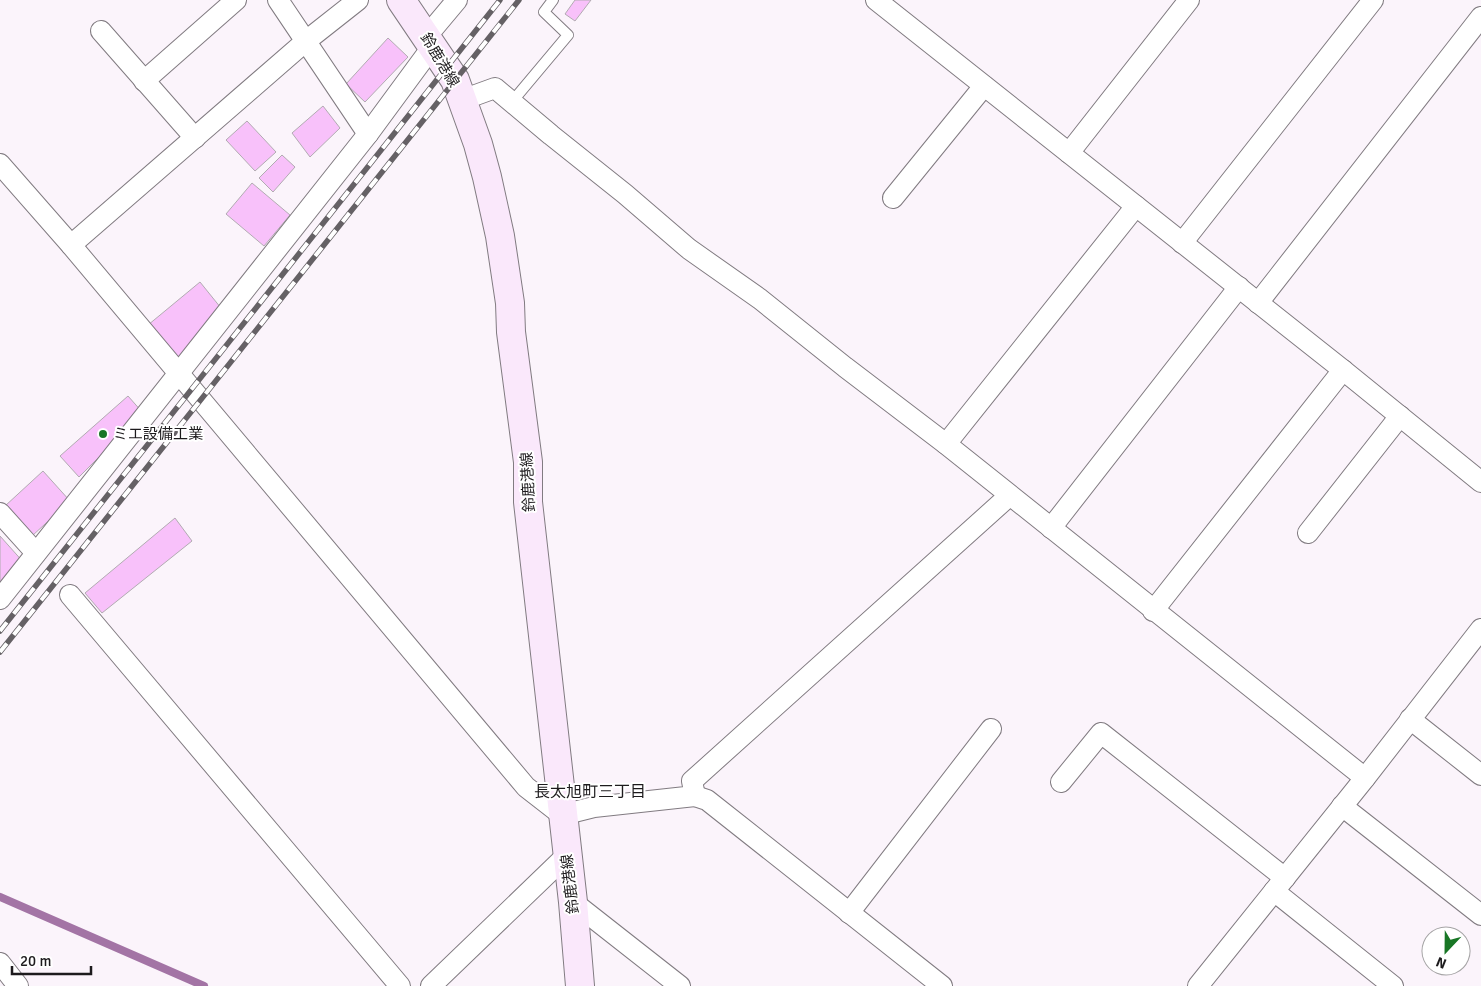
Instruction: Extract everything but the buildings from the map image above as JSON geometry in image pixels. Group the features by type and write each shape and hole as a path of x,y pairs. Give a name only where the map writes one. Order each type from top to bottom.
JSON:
{"main road":[{"name":"鈴鹿港線","path":"401,0 455,80 478,144 500,236 510,303 511,332 528,462 528,502 573,902 580,986"}],"street":[{"path":"144,81 236,0"},
{"path":"278,0 368,134"},
{"path":"71,245 306,41 358,0"},
{"path":"0,598 368,134 457,0"},
{"path":"876,0 1239,287 1481,482"},
{"path":"1069,153 1190,0"},
{"path":"1182,243 1373,0"},
{"path":"1258,303 1481,17"},
{"path":"100,31 195,138"},
{"path":"893,198 984,86"},
{"path":"462,100 495,88 689,249 760,299 946,444 1365,778"},
{"path":"0,164 71,245 526,787 562,815 594,807 695,796 707,800 942,986"},
{"path":"946,444 1136,206"},
{"path":"1050,528 1239,287"},
{"path":"1154,611 1343,370"},
{"path":"1308,532 1400,416"},
{"path":"695,796 692,781 1009,496"},
{"path":"0,513 36,553"},
{"path":"70,595 400,986"},
{"path":"1206,983 1280,885 1481,628"},
{"path":"1410,719 1481,775"},
{"path":"849,913 991,729"},
{"path":"1061,782 1101,733 1280,885 1393,986"},
{"path":"1342,806 1481,915"},
{"path":"431,986 567,855"},
{"path":"573,902 680,986"},
{"path":"0,963 18,986"}],"lane":[{"path":"511,103 568,35 544,12 553,0"}],"waterway":[{"path":"0,897 204,986"}],"railway":[{"path":"0,631 500,0"},
{"path":"0,652 519,0"}],"place":[{"name":"ミエ設備工業","path":"103,434"}],"district":[{"name":"長太旭町三丁目","path":"590,792"}]}
